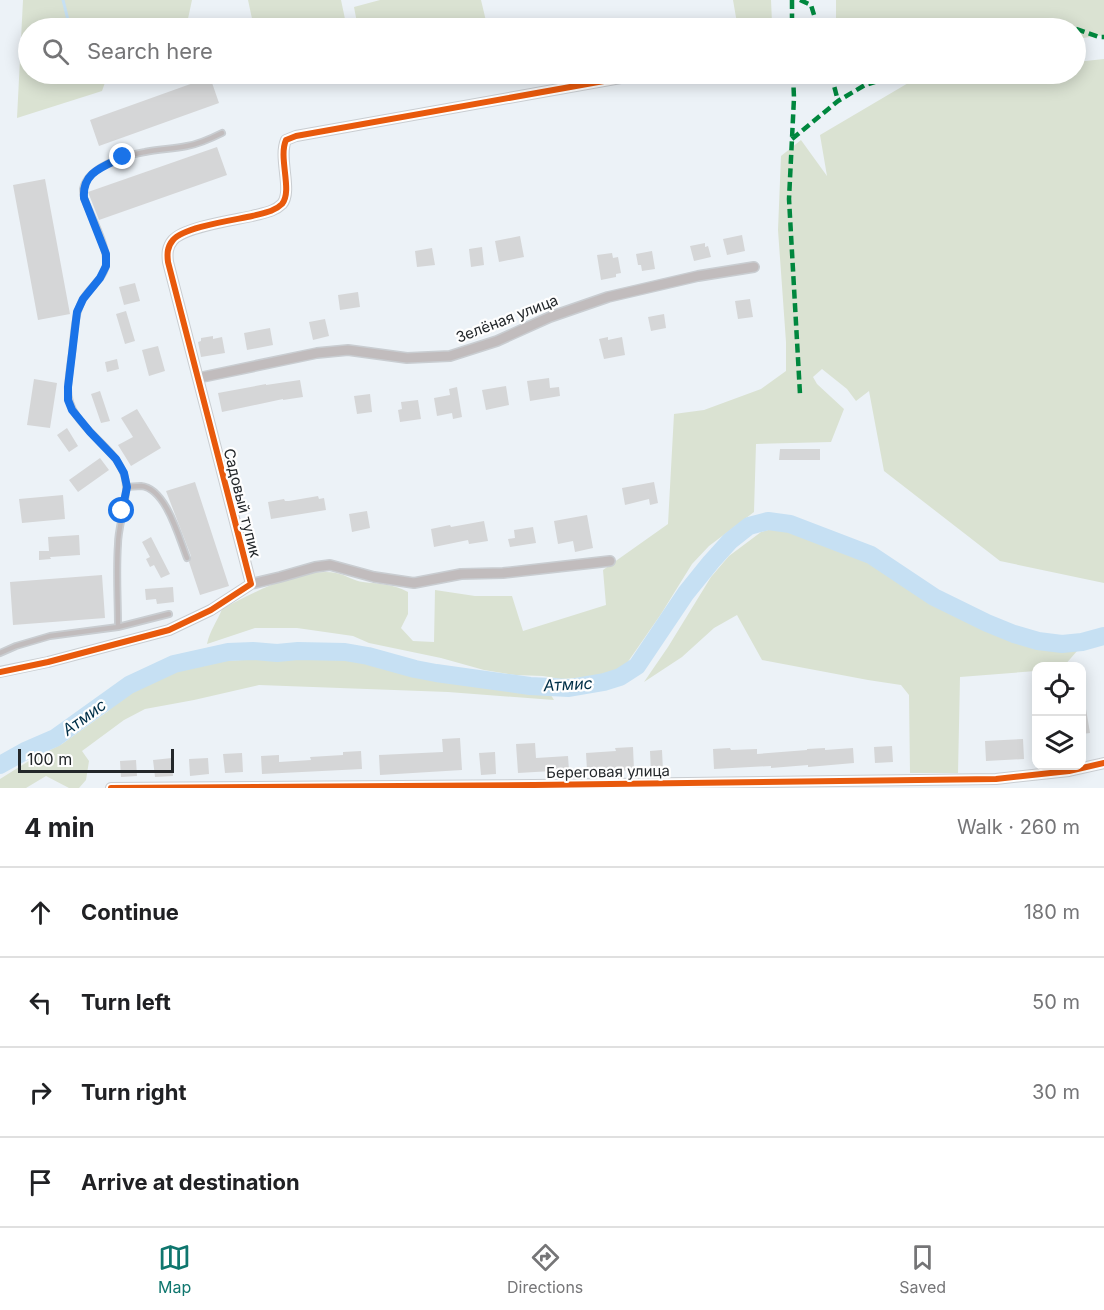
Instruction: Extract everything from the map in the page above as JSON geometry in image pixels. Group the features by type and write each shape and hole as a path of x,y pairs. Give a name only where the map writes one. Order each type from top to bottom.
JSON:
{"street":[{"name":"Садовый тупик","path":"250,584 168,262 167,251 174,239 187,231 272,211 283,202 287,191 283,148 286,140 296,136 588,84"},
{"name":"Зелёная улица","path":"198,378 317,353 348,350 407,358 450,356 497,341 550,317 608,297 698,276 754,267"},
{"path":"0,672 48,662 169,630 211,610 250,584 315,567 330,565 374,577 414,583 461,574 503,573 610,561"},
{"name":"Береговая улица","path":"111,788 533,786 996,778 1069,771 1104,763"}],"lane":[{"path":"118,627 117,542 127,487 124,473 116,459 72,410 68,400 77,312 83,299 100,278 106,266 106,254 84,198 83,188 95,171 123,157 146,151 193,145 222,133"},
{"path":"127,487 142,486 155,492 165,503 187,558"},
{"path":"0,653 50,636 118,627 169,614"}],"green space":[{"path":"23,0 192,0 188,18 22,18"},
{"path":"248,0 341,0 345,18 252,18"},
{"path":"380,0 481,0 485,18 356,18 354,7"},
{"path":"733,0 771,0 772,18 736,18"},
{"path":"836,0 1104,0 1104,35 1086,38 1086,18 836,18"},
{"path":"1104,59 1104,583 1000,561 884,471 869,391 856,401 847,389 822,369 813,377 817,384 844,409 831,442 756,444 754,512 709,546 692,564 625,666 616,672 603,676 561,679 515,675 369,643 353,636 297,628 255,628 207,644 222,609 278,583 323,572 336,573 408,592 408,614 401,628 413,641 434,642 435,590 475,596 512,596 523,631 606,605 603,570 668,524 674,414 704,410 761,389 786,371 778,230 781,156 801,140 827,176 820,135 907,84 1086,84 1086,61"},
{"path":"19,84 104,84 102,91 17,118"},
{"path":"787,527 814,540 834,544 918,591 939,606 1028,640 1077,651 1067,662 1032,662 1032,671 960,677 958,773 910,773 909,695 901,685 762,660 737,615 714,628 682,657 644,682 711,577 729,556 761,532"},
{"path":"266,655 315,659 353,658 402,666 428,678 467,685 549,692 554,700 448,692 259,685 145,709 124,720 82,751 89,761 86,780 79,788 69,788 46,776 26,788 0,788 0,779 62,744 107,712 122,698 180,668"}],"building":[{"path":"190,84 212,84 219,103 99,146 90,120"},
{"path":"217,147 227,175 99,220 88,192"},
{"path":"45,179 70,314 38,320 13,185"},
{"path":"742,235 745,251 727,255 723,239"},
{"path":"520,236 524,257 499,262 495,241"},
{"path":"705,243 711,257 694,261 690,246"},
{"path":"482,247 484,265 471,267 469,249"},
{"path":"432,248 435,265 417,267 415,251"},
{"path":"652,251 655,269 642,271 636,254"},
{"path":"612,253 613,258 618,257 621,273 616,274 616,277 601,280 597,255"},
{"path":"135,283 140,301 124,305 119,287"},
{"path":"358,292 360,307 340,310 338,295"},
{"path":"750,299 753,317 738,319 735,301"},
{"path":"126,311 135,341 125,344 116,314"},
{"path":"664,314 666,328 651,331 648,317"},
{"path":"325,319 329,336 313,340 309,322"},
{"path":"270,328 273,345 247,350 244,333"},
{"path":"213,336 213,339 222,337 225,353 201,357 198,342 201,338"},
{"path":"608,337 608,340 622,337 625,355 604,359 599,339"},
{"path":"158,346 165,371 149,376 142,350"},
{"path":"117,359 119,369 107,372 105,362"},
{"path":"549,378 550,388 559,387 560,396 530,401 527,381"},
{"path":"34,379 57,383 50,428 27,425"},
{"path":"300,380 303,397 222,412 218,393"},
{"path":"506,386 509,405 486,410 482,390"},
{"path":"457,387 462,417 453,419 452,413 437,416 434,398 450,395 449,389"},
{"path":"100,391 110,421 101,423 91,394"},
{"path":"370,394 372,412 357,414 354,396"},
{"path":"418,400 421,419 400,422 398,410 402,409 401,402"},
{"path":"137,409 161,448 131,466 118,445 133,437 121,418"},
{"path":"67,428 78,446 69,452 57,435"},
{"path":"780,449 820,449 820,460 779,460"},
{"path":"100,458 109,470 78,492 69,480"},
{"path":"195,482 229,586 200,595 189,562 191,556 166,491"},
{"path":"654,482 658,503 650,505 649,499 625,505 622,488"},
{"path":"63,495 65,519 22,523 19,499"},
{"path":"318,496 319,499 324,498 326,510 271,519 268,502"},
{"path":"367,511 370,528 352,532 349,514"},
{"path":"587,515 593,548 575,552 573,541 558,544 554,521"},
{"path":"484,521 488,541 469,544 468,540 434,547 431,529"},
{"path":"533,527 536,543 510,547 508,539 515,538 514,530"},
{"path":"79,535 80,555 39,560 39,551 49,551 48,537"},
{"path":"151,537 170,574 161,578 154,565 150,567 146,559 150,557 142,542"},
{"path":"102,575 105,618 13,625 10,582"},
{"path":"173,587 174,602 157,604 156,599 146,600 145,589"},
{"path":"1086,709 1090,733 1086,734"},
{"path":"460,738 462,770 380,775 379,755 443,752 442,739"},
{"path":"1023,739 1024,759 986,761 985,741"},
{"path":"535,743 536,758 568,756 569,770 518,773 516,744"},
{"path":"892,746 893,762 875,763 874,747"},
{"path":"633,747 634,770 617,771 617,768 587,770 586,753 616,751 615,748"},
{"path":"730,748 731,750 757,749 757,754 807,749 853,748 854,763 808,767 808,765 714,769 713,749"},
{"path":"662,750 663,771 651,772 650,751"},
{"path":"361,751 362,769 262,774 261,756 279,755 279,762 311,760 310,757 343,755 343,752"},
{"path":"495,752 496,774 481,775 479,753"},
{"path":"242,753 243,772 225,773 223,754"},
{"path":"172,758 173,776 155,777 153,760"},
{"path":"208,758 209,774 190,776 189,759"},
{"path":"136,760 137,776 121,777 120,761"}],"waterway":[{"path":"63,0 68,18"},
{"name":"Атмис","path":"0,765 55,738 129,685 174,664 228,652 345,652 436,673 530,686 569,688 620,677 637,666 686,593 730,541 749,526 768,521 790,524 871,555 934,597 1014,634 1038,641 1062,644 1104,636"}],"marked path":[{"path":"792,0 792,18"},
{"path":"800,0 811,5 815,18"},
{"path":"1086,32 1104,37"},
{"path":"793,84 789,199 800,394"},
{"path":"834,84 838,101"},
{"path":"792,139 838,101 868,84"}],"cycle path":[{"path":"0,672 48,662 169,630 211,610 251,584 168,262 168,251 173,240 187,231 272,211 279,207 285,198 286,191 284,147 286,140 296,136 587,84"},
{"path":"111,788 996,779 1069,771 1104,763"}],"route":[{"path":"122,511 127,487 124,473 116,459 72,410 68,400 68,387 77,312 83,299 100,278 106,266 106,254 84,198 83,188 95,171 123,157"}]}
